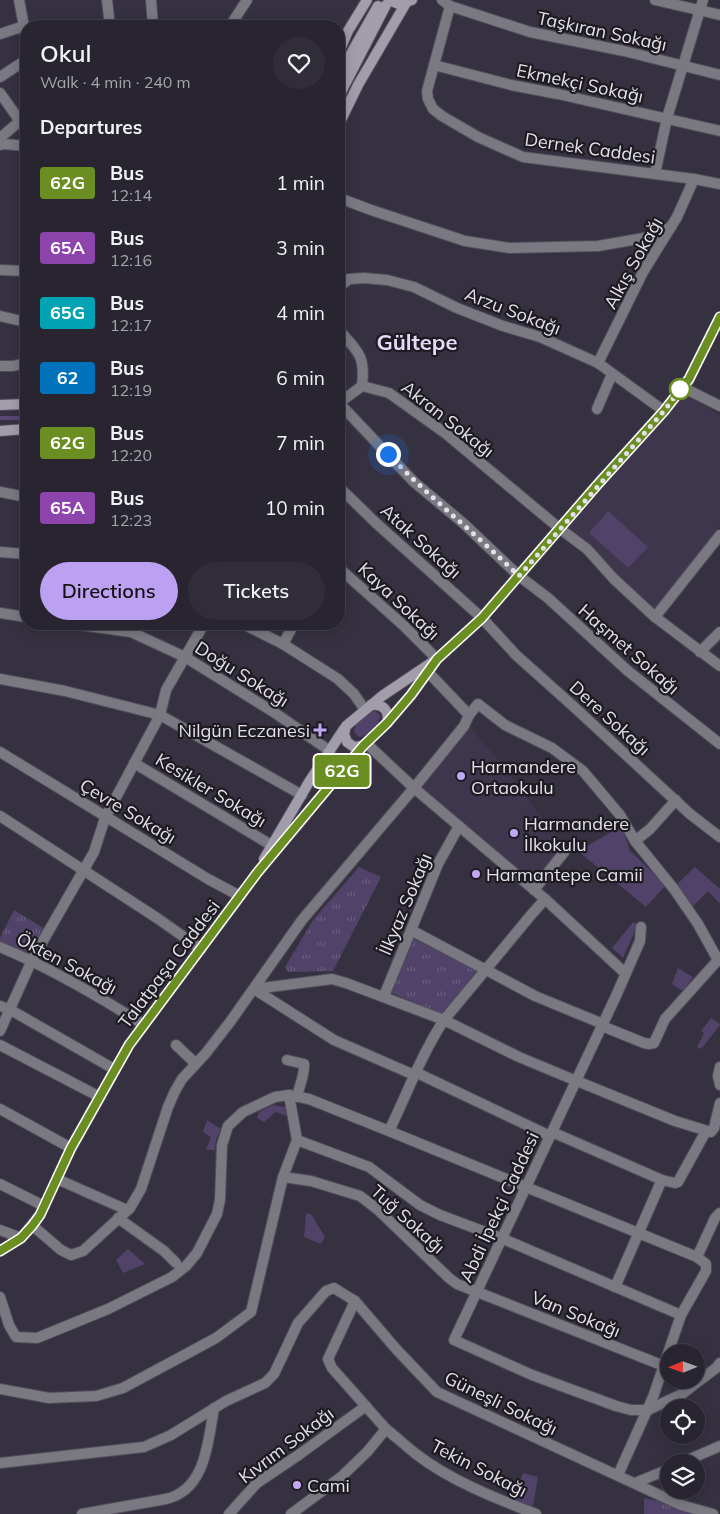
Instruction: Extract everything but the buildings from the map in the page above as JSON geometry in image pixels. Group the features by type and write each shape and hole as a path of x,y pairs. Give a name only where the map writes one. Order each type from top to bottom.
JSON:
{"main road":[{"path":"345,38 367,0"},
{"path":"385,3 399,4 409,2"},
{"path":"345,112 358,85 409,2"},
{"path":"345,67 353,50 385,3"},
{"path":"345,84 385,3"},
{"path":"368,707 437,659 482,618 559,528 664,411 689,379 716,337 720,317"},
{"path":"0,406 20,404"},
{"path":"0,431 20,429"},
{"path":"387,723 411,695 437,659"},
{"path":"368,707 375,704 383,707 388,714 387,723"},
{"name":"Talatpaşa Caddesi","path":"257,873 271,845 346,726 368,707"},
{"name":"Talatpaşa Caddesi","path":"0,1250 21,1238 32,1226 44,1206 71,1148 129,1045 257,873 365,744 387,723"},
{"path":"346,726 344,734 347,742 354,747 365,744"}],"street":[{"path":"20,0 23,20"},
{"path":"107,0 109,20"},
{"path":"151,0 153,20"},
{"path":"234,20 247,0"},
{"path":"655,0 720,15"},
{"path":"655,174 667,118 703,0"},
{"name":"Dernek Caddesi","path":"446,3 427,91 432,109 478,137 522,157 694,178 720,184"},
{"name":"Taşkıran Sokağı","path":"446,3 530,32 624,51 720,75"},
{"path":"0,34 20,27"},
{"path":"0,77 20,64"},
{"name":"Ekmekçi Sokağı","path":"434,65 511,85 720,131"},
{"path":"0,93 20,121 0,138"},
{"path":"0,145 20,145"},
{"name":"Alkış Sokağı","path":"598,363 643,272 678,217 694,178"},
{"path":"345,200 465,241 510,248 598,246 650,237 671,227"},
{"path":"0,270 20,271"},
{"name":"Arzu Sokağı","path":"345,282 349,279 364,278 387,280 414,286 457,308 503,326 540,337 598,363 664,411"},
{"path":"0,316 20,321"},
{"path":"345,337 356,349 363,362 362,386 345,399"},
{"path":"0,366 20,364"},
{"path":"597,409 612,374"},
{"name":"Akran Sokağı","path":"362,386 389,393 445,433 587,549 614,579 654,617 720,666"},
{"path":"682,387 720,406"},
{"name":"Haşmet Sokağı","path":"345,409 414,482 470,529 519,576 548,598 628,671 720,744"},
{"path":"0,492 20,496"},
{"name":"Atak Sokağı","path":"345,493 482,618"},
{"path":"654,617 720,535"},
{"path":"0,552 20,554"},
{"name":"Kaya Sokağı","path":"345,573 403,625 437,659"},
{"path":"0,613 20,616"},
{"name":"Dere Sokağı","path":"482,618 516,655 676,800 720,837"},
{"name":"Doğu Sokağı","path":"116,630 131,632 185,657 275,713 330,751"},
{"path":"0,1031 5,1007 94,852 106,816 160,714 166,690 201,630"},
{"path":"255,630 283,644 338,679 368,707"},
{"path":"283,644 291,630"},
{"path":"700,652 720,632"},
{"path":"428,672 469,715"},
{"path":"0,679 65,691 160,714 302,795"},
{"path":"32,1226 61,1250 71,1255 83,1251 127,1210 141,1190 175,1091 254,989 302,920 414,788 464,726 469,715 478,704 505,725 552,748 583,771 620,815 635,841 674,889 698,924 718,960 665,1019 654,1043 649,1044 535,996 411,930"},
{"path":"365,744 534,890 625,973"},
{"name":"Çevre Sokağı","path":"0,752 208,879 240,896"},
{"name":"Kesikler Sokağı","path":"134,763 271,845"},
{"path":"635,841 650,829 676,800"},
{"path":"0,816 157,918 201,949"},
{"name":"İlkyaz Sokağı","path":"384,996 438,864 458,826"},
{"path":"534,890 564,851"},
{"path":"389,1131 435,1033 485,970 545,900"},
{"name":"Abdi İpekçi Caddesi","path":"641,927 640,941 602,1025 454,1340 532,1375 616,1406 631,1410 648,1410"},
{"name":"Ökten Sokağı","path":"0,947 32,960 93,992 144,1026"},
{"path":"254,989 332,979 384,996 444,1020 519,1057 675,1121 706,1131 711,1132 714,1128 720,1103"},
{"path":"254,989 334,1040 662,1180 678,1182 706,1131"},
{"path":"5,1007 114,1069"},
{"path":"0,1045 100,1097"},
{"path":"176,1045 195,1063"},
{"path":"0,1389 49,1398 96,1396 124,1388 216,1338 251,1312 283,1177 297,1140 293,1096 304,1072 304,1064 288,1060"},
{"path":"720,1067 718,1076 720,1085"},
{"path":"0,1298 9,1325 16,1337 38,1338 108,1309 172,1277 186,1266 197,1253 217,1214 220,1200 222,1145 228,1126 243,1112 276,1097 293,1096 309,1099 697,1257 706,1264 706,1271 681,1315 671,1344"},
{"path":"0,1109 71,1148"},
{"path":"297,1140 373,1170 420,1205 681,1315"},
{"name":"Tuğ Sokağı","path":"283,1177 311,1181 360,1196 377,1209 449,1278 462,1286 476,1291"},
{"path":"57,1179 127,1210"},
{"path":"615,1287 662,1180"},
{"path":"0,1184 44,1206"},
{"path":"697,1257 714,1218 720,1213"},
{"path":"118,1218 164,1251 176,1263"},
{"path":"0,1230 21,1238"},
{"name":"Güneşli Sokağı","path":"214,1408 265,1383 274,1374 298,1323 326,1291 334,1288 355,1301 397,1350 437,1392 681,1505 714,1514"},
{"name":"Van Sokağı","path":"476,1291 660,1364"},
{"name":"Tekin Sokağı","path":"355,1301 328,1359 332,1368 386,1429 417,1455 441,1470 493,1497 536,1514"},
{"path":"648,1410 682,1394 720,1363"},
{"path":"618,1475 648,1410 660,1377"},
{"name":"Kıvrım Sokağı","path":"229,1514 257,1483 322,1439 366,1406"},
{"path":"0,1463 144,1447 171,1435 214,1408"},
{"path":"82,1514 176,1497 195,1478 202,1465 214,1408"},
{"path":"291,1514 341,1477 367,1452 386,1429"},
{"path":"702,1454 720,1446"},
{"path":"635,1483 660,1472"}],"shaded area":[{"path":"685,394 720,415 720,526 654,610 567,529"},
{"name":"Harmandere İlkokulu","path":"467,724 502,764 564,847 533,885 420,788"}],"green space":[{"path":"608,511 648,547 628,568 589,533"},
{"path":"372,710 380,715 378,723 370,732 359,737 354,732 354,729 363,716"},
{"path":"622,826 630,851 666,885 646,907 578,851"},
{"path":"359,867 381,877 333,971 288,972 285,967 313,920"},
{"path":"695,867 720,889 720,904 708,891 693,906 676,885"},
{"path":"14,910 45,929 30,956 0,944 0,938"},
{"path":"633,922 636,923 634,933 623,958 612,948"},
{"path":"416,932 482,964 444,1015 389,992"},
{"path":"678,968 693,977 683,991 672,984"},
{"path":"711,1018 720,1025 701,1049 697,1047 704,1033 701,1031"},
{"path":"273,1105 285,1107 287,1116 276,1112 264,1122 257,1118 259,1112"},
{"path":"207,1120 221,1129 216,1140 215,1150 206,1150 211,1137 203,1132"},
{"path":"306,1213 311,1214 325,1237 321,1244 304,1237"},
{"path":"128,1249 145,1264 123,1273 116,1260"},
{"path":"523,1473 538,1477 533,1506 512,1500"},
{"path":"644,1498 658,1501 693,1514 644,1514"}],"waterway":[{"path":"0,418 20,418"}],"bus line":[{"name":"62G","path":"0,1251 21,1238 40,1215 71,1148 129,1045 257,873 363,746 387,723 411,695 437,659 482,618 664,411 689,379 720,317"}],"place":[{"name":"Nilgün Eczanesi","path":"320,730"},
{"name":"Harmandere Ortaokulu","path":"461,776"},
{"name":"Harmandere İlkokulu","path":"514,833"},
{"name":"Harmantepe Camii","path":"476,874"},
{"name":"Cami","path":"297,1485"}],"district":[{"name":"Gültepe","path":"417,342"}],"route":[{"path":"388,454 414,482 451,512 519,576 664,411 682,387 680,389"}]}
